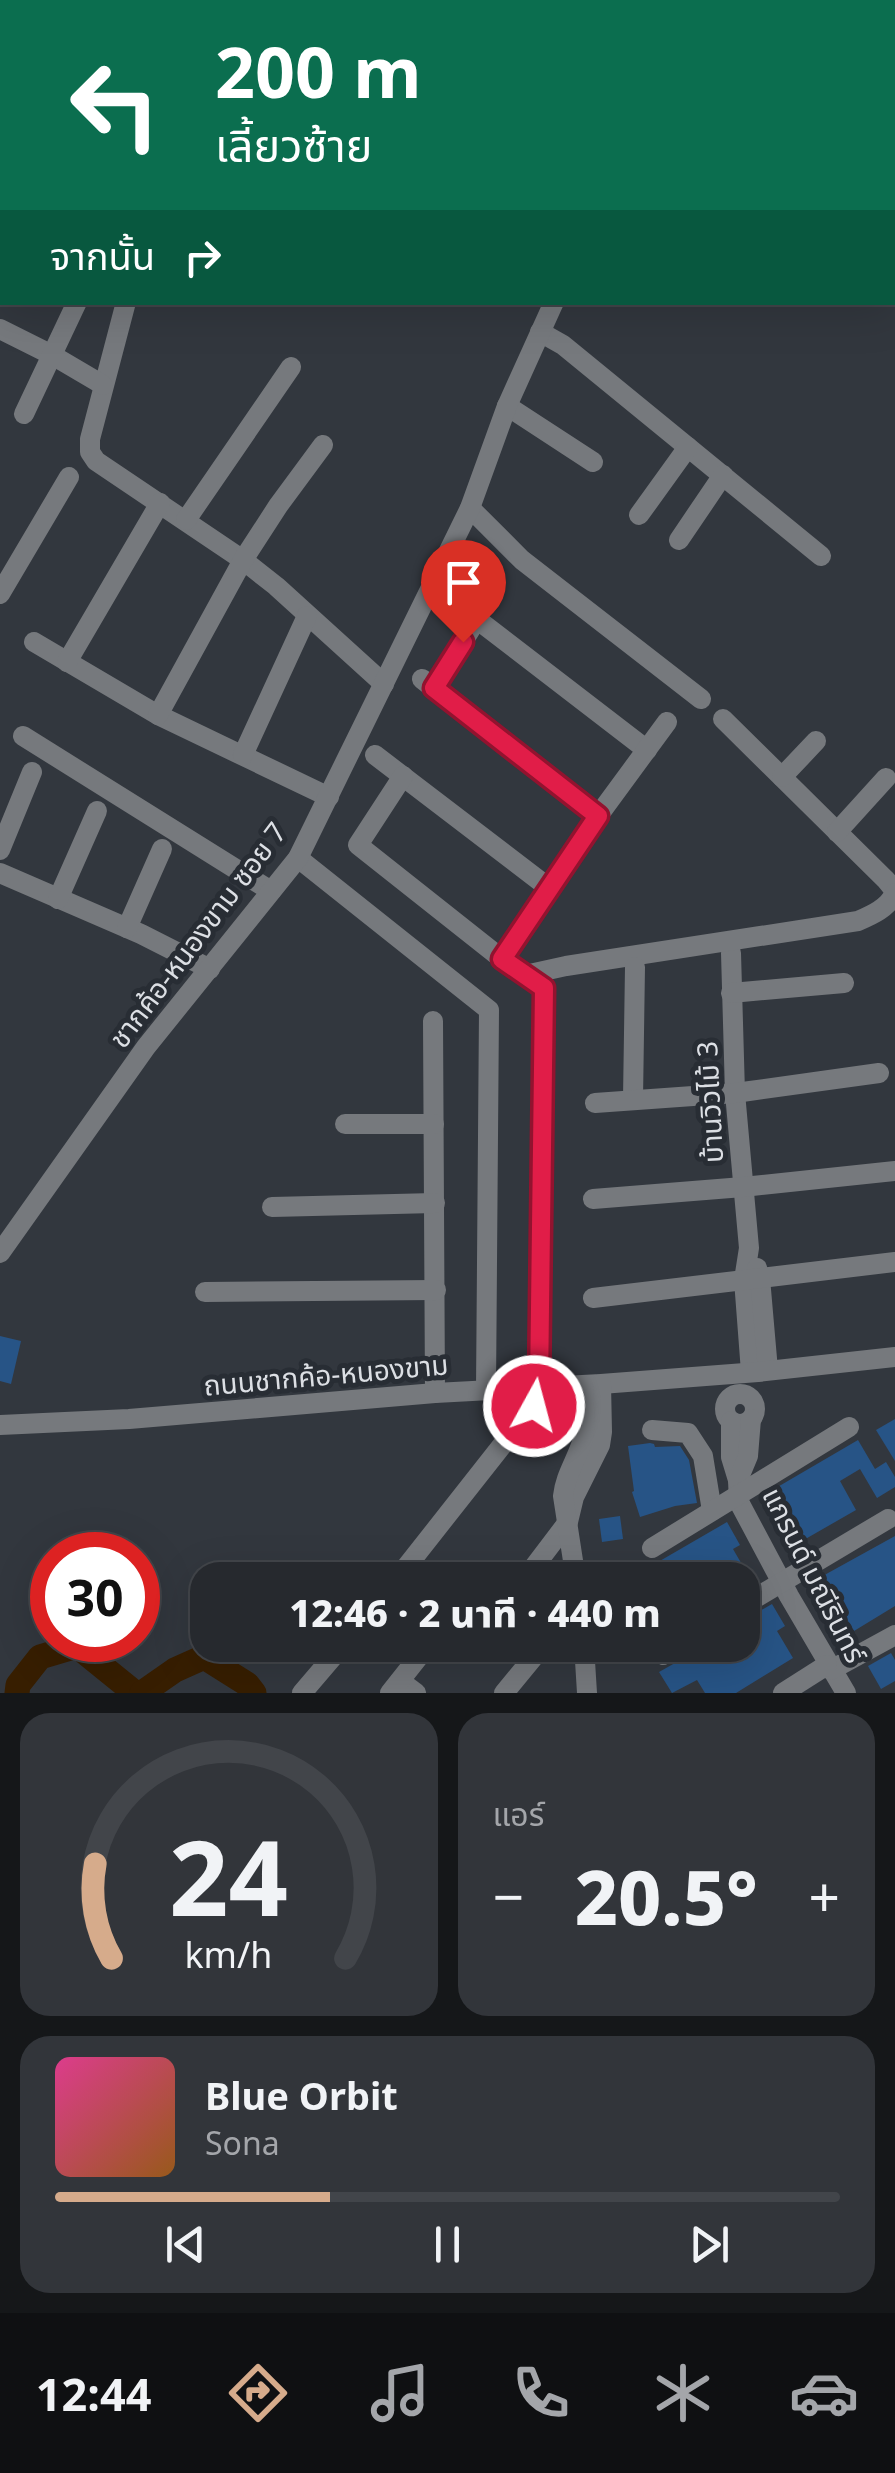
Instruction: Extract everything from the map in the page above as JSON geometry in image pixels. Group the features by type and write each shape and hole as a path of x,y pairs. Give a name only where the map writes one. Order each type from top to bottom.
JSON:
{"street":[{"path":"24,414 76,305"},
{"path":"125,305 90,450 96,461 244,560 384,684"},
{"name":"ชากค้อ-หนองขาม ซอย 7","path":"0,1254 146,1047 298,858 470,508 507,406 553,305"},
{"path":"0,330 105,380"},
{"path":"540,332 563,345 821,556"},
{"path":"186,520 290,367"},
{"path":"507,406 592,462"},
{"path":"68,446 90,450"},
{"path":"158,716 244,560 278,506 324,446"},
{"path":"639,515 688,447"},
{"path":"679,540 723,475"},
{"path":"0,594 70,477"},
{"path":"67,662 160,503"},
{"path":"470,508 522,560 701,699"},
{"path":"444,594 647,750"},
{"path":"243,756 308,616"},
{"path":"477,619 428,683 598,816"},
{"path":"34,642 158,716 329,797"},
{"path":"525,975 858,921 888,904 893,884 723,719"},
{"path":"502,959 667,722"},
{"path":"23,736 271,891"},
{"path":"782,777 816,741"},
{"path":"375,755 549,888"},
{"path":"0,850 32,772"},
{"path":"403,776 358,844 544,988 539,1387 534,1406 410,1562"},
{"path":"838,832 886,778"},
{"path":"58,899 97,811"},
{"path":"134,931 162,850"},
{"path":"298,858 489,1010 486,1390"},
{"path":"0,873 214,964"},
{"name":"บ้านวิวไม้ 3","path":"731,953 735,1092 759,1371"},
{"path":"633,1100 635,967"},
{"path":"731,992 844,983"},
{"path":"433,1020 435,1392"},
{"path":"596,1103 735,1092 879,1073"},
{"path":"345,1124 434,1124"},
{"path":"593,1199 895,1170"},
{"path":"272,1207 435,1203"},
{"path":"593,1298 895,1262"},
{"path":"205,1292 436,1290"},
{"name":"ถนนชากค้อ-หนองขาม","path":"0,1425 129,1419 435,1392 592,1385 895,1357"},
{"name":"แกรนด์ มณีรินทร์","path":"759,1371 740,1410 731,1457 739,1502 846,1693"},
{"name":"แกรนด์ มณีรินทร์","path":"715,1375 740,1410"},
{"path":"574,1562 568,1522 574,1497 600,1446 602,1432 592,1385"},
{"path":"652,1548 712,1511 739,1487 850,1427"},
{"path":"652,1430 688,1433 704,1456 712,1511"},
{"path":"760,1595 888,1518"},
{"path":"538,1562 568,1522"},
{"path":"783,1693 895,1635"},
{"path":"302,1693 328,1662"},
{"path":"402,1689 418,1662"},
{"path":"504,1693 530,1662"},
{"path":"585,1662 587,1693"}],"building":[{"path":"0,1336 21,1341 11,1384 0,1381"},
{"path":"895,1419 895,1461 876,1430"},
{"path":"858,1440 875,1469 886,1462 895,1477 895,1487 877,1498 860,1469 840,1481 856,1510 795,1545 769,1492"},
{"path":"650,1443 655,1447 680,1446 689,1460 697,1503 640,1517 632,1492 628,1446"},
{"path":"620,1516 623,1539 602,1542 599,1519"},
{"path":"727,1522 740,1545 733,1549 741,1562 658,1562"},
{"path":"895,1536 895,1606 854,1631 819,1578"},
{"path":"772,1604 785,1626 777,1631 793,1658 736,1693 705,1693 697,1680 672,1693 659,1672 677,1662 760,1662 760,1611"},
{"path":"891,1653 895,1681 881,1689 868,1666"}],"waterway":[{"path":"17,1693 18,1685 40,1657 77,1646 135,1693"},
{"path":"142,1693 175,1670 204,1657 247,1684 254,1693"}],"route":[{"path":"463,642 434,688 598,816 502,959 544,988 539,1387 534,1406"}]}
